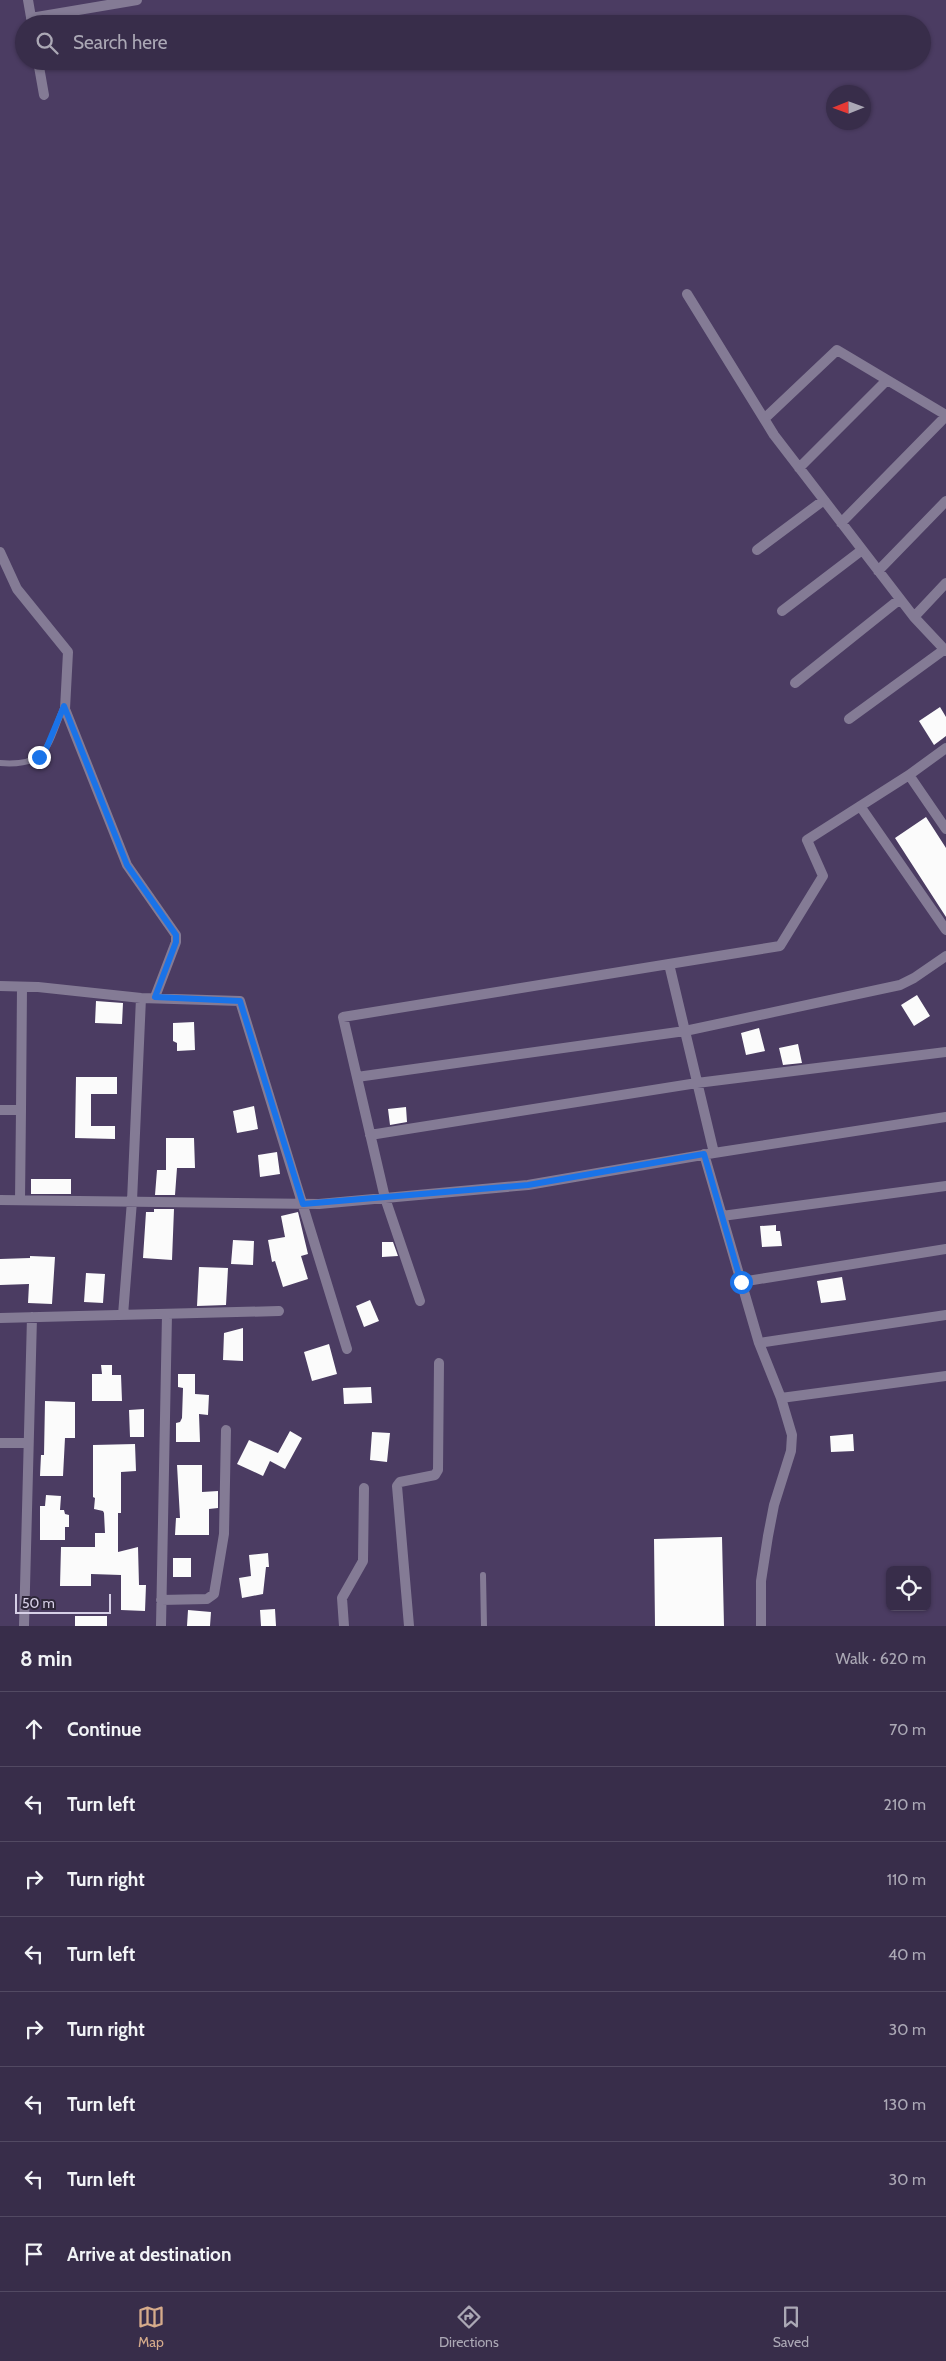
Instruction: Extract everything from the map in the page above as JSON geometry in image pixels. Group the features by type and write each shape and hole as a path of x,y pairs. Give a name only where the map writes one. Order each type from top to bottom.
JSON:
{"street":[{"path":"28,0 31,15"},
{"path":"62,15 137,0"},
{"path":"40,70 44,95"},
{"path":"687,294 764,419 799,468 914,617 945,650 849,718"},
{"path":"764,419 837,350 946,415 841,523"},
{"path":"799,468 887,380"},
{"path":"757,550 824,500"},
{"path":"878,571 946,501"},
{"path":"782,612 862,550"},
{"path":"0,552 17,589 68,652 64,706 127,865 176,935 176,942 155,997"},
{"path":"914,617 946,583"},
{"path":"795,683 900,599"},
{"path":"420,1301 384,1198 342,1017 780,946 822,878 807,840 909,775 946,748"},
{"path":"909,775 946,828"},
{"path":"860,806 946,930"},
{"path":"356,1078 685,1031 900,985 914,978 946,956"},
{"path":"669,964 697,1083 722,1216 759,1343 781,1398 792,1435 792,1443 768,1536 761,1588 762,1626"},
{"path":"0,986 140,998 240,1001 347,1349"},
{"path":"20,1200 22,987"},
{"path":"123,1315 132,1201 140,998"},
{"path":"370,1135 697,1083 946,1052"},
{"path":"0,1110 21,1110"},
{"path":"0,1200 303,1204 384,1198 528,1185 709,1154 946,1117"},
{"path":"722,1216 946,1186"},
{"path":"741,1282 946,1249"},
{"path":"0,1318 279,1311"},
{"path":"161,1626 167,1314"},
{"path":"759,1343 946,1315"},
{"path":"24,1626 32,1317"},
{"path":"409,1626 397,1486 400,1482 435,1475 438,1470 439,1363"},
{"path":"781,1398 946,1376"},
{"path":"161,1600 207,1599 214,1594 224,1534 226,1430"},
{"path":"0,1443 28,1443"},
{"path":"344,1626 342,1598 364,1561 364,1488"}],"lane":[{"path":"0,763 25,763 39,757 46,749 64,706"},
{"path":"483,1575 484,1626"}],"building":[{"path":"940,707 946,717 946,736 934,745 919,721"},
{"path":"926,817 946,848 946,917 895,838"},
{"path":"917,995 930,1016 914,1026 901,1005"},
{"path":"96,1001 123,1003 122,1024 95,1023"},
{"path":"194,1022 195,1050 177,1051 177,1043 173,1041 173,1023"},
{"path":"759,1028 765,1051 746,1055 741,1033"},
{"path":"798,1044 802,1063 783,1065 779,1048"},
{"path":"76,1077 117,1077 117,1094 91,1094 91,1126 115,1126 115,1139 75,1138"},
{"path":"254,1106 258,1129 237,1133 233,1111"},
{"path":"406,1107 407,1122 390,1125 388,1109"},
{"path":"166,1138 194,1138 195,1168 177,1168 175,1195 155,1195 157,1170 166,1170"},
{"path":"277,1152 280,1174 260,1177 258,1155"},
{"path":"31,1179 71,1179 71,1194 31,1194"},
{"path":"154,1209 174,1209 172,1260 143,1258 146,1212 154,1212"},
{"path":"298,1212 308,1254 301,1256 308,1279 283,1287 275,1261 272,1262 268,1240 285,1237 281,1216"},
{"path":"776,1225 776,1231 780,1231 782,1246 762,1247 760,1226"},
{"path":"233,1240 254,1241 253,1265 231,1264"},
{"path":"382,1242 393,1242 398,1256 382,1257"},
{"path":"30,1256 55,1257 52,1304 28,1303 29,1284 0,1285 0,1259 30,1258"},
{"path":"199,1267 228,1268 226,1305 197,1306"},
{"path":"86,1273 105,1274 103,1303 84,1302"},
{"path":"842,1277 846,1300 821,1303 817,1281"},
{"path":"370,1300 379,1321 364,1327 356,1306"},
{"path":"243,1328 243,1361 223,1360 224,1333"},
{"path":"329,1344 337,1374 312,1381 304,1352"},
{"path":"101,1365 112,1365 112,1375 121,1375 122,1401 92,1401 92,1374 102,1374"},
{"path":"178,1374 195,1374 195,1394 209,1395 208,1415 199,1414 200,1442 176,1442 176,1423 180,1422 182,1418 183,1388 178,1387"},
{"path":"371,1387 372,1403 344,1404 343,1388"},
{"path":"45,1401 75,1402 75,1438 65,1438 63,1476 40,1476 41,1455 44,1455"},
{"path":"144,1409 144,1437 130,1437 129,1410"},
{"path":"290,1431 302,1438 285,1469 270,1461 263,1476 237,1464 249,1440 278,1453"},
{"path":"372,1432 390,1433 387,1462 370,1460"},
{"path":"853,1434 854,1451 831,1452 830,1436"},
{"path":"135,1444 136,1471 121,1472 121,1513 118,1513 118,1552 138,1547 139,1585 146,1585 145,1611 121,1610 121,1575 91,1574 91,1586 60,1586 61,1547 95,1547 95,1533 105,1533 104,1513 94,1509 93,1445"},
{"path":"177,1465 202,1465 202,1492 218,1491 218,1508 209,1509 209,1535 175,1535 176,1518 180,1518"},
{"path":"46,1495 61,1496 60,1510 64,1510 65,1514 69,1515 69,1527 65,1527 65,1540 40,1540 40,1506 45,1506"},
{"path":"722,1537 724,1626 655,1626 654,1539"},
{"path":"268,1553 269,1567 266,1567 263,1594 242,1598 239,1578 251,1576 249,1555"},
{"path":"173,1558 191,1558 191,1577 173,1577"},
{"path":"275,1609 276,1626 261,1626 260,1610"},
{"path":"188,1610 211,1612 210,1626 187,1626"},
{"path":"75,1616 107,1616 107,1626 75,1626"}],"route":[{"path":"39,757 46,749 64,706 123,858 176,935 177,940 155,997 240,1001 303,1204 528,1185 704,1154 741,1282"}]}
